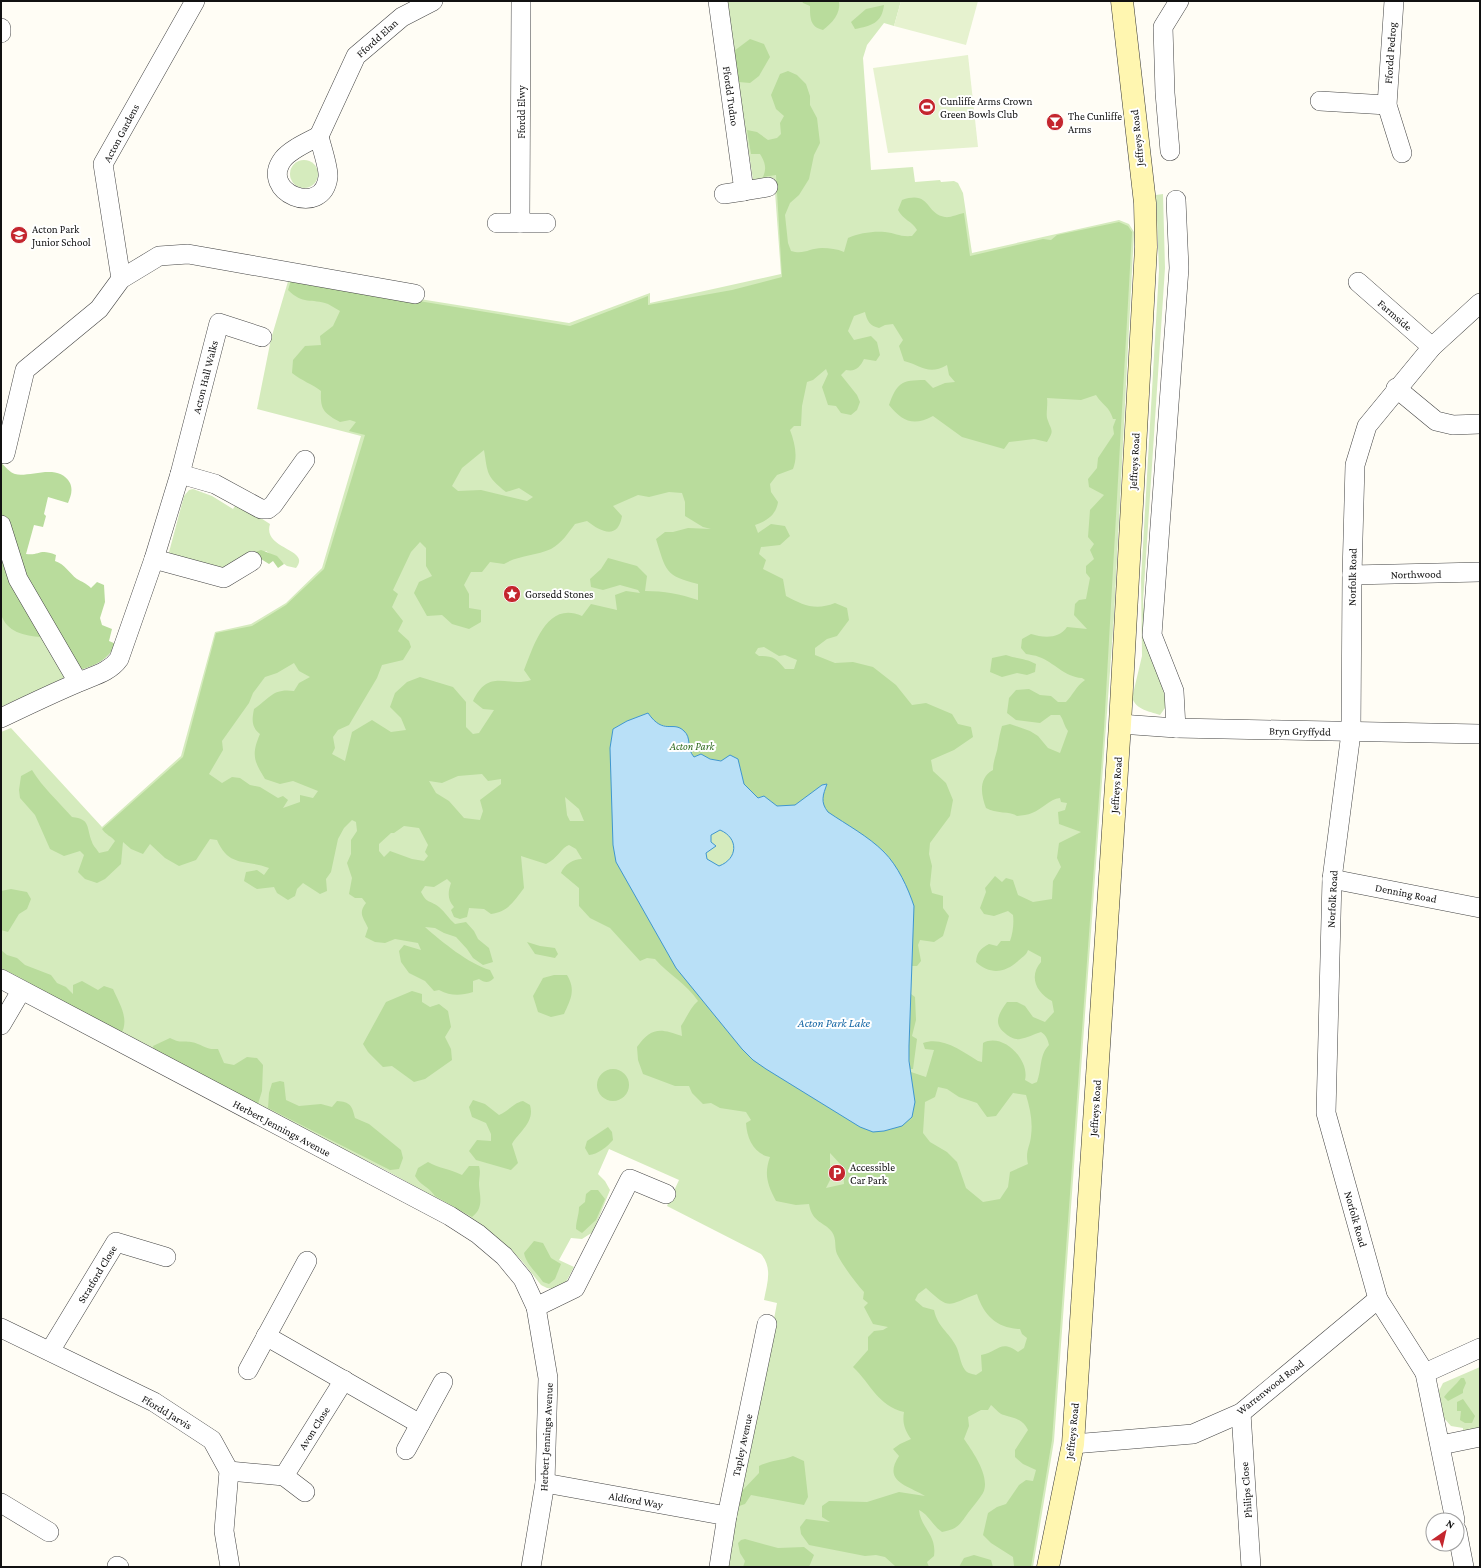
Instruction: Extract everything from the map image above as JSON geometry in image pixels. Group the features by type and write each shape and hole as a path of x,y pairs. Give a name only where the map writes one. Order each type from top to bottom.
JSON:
{"street":[{"name":"Acton Gardens","path":"121,279 103,164 195,1"},
{"name":"Ffordd Elan","path":"319,136 356,56 402,17 433,1"},
{"name":"Ffordd Elwy","path":"520,223 521,1"},
{"name":"Ffordd Tudno","path":"718,1 744,191"},
{"name":"Jeffreys Road","path":"1048,1567 1073,1444 1120,724 1146,247 1145,203 1122,1"},
{"path":"1170,151 1165,93 1163,27 1179,1"},
{"name":"Ffordd Pedrog","path":"1394,1 1387,105 1402,153"},
{"path":"1,28 1,33"},
{"path":"1320,101 1387,105"},
{"path":"295,151 303,149 312,150 319,155 328,168 326,184 322,191 309,199 296,198 288,194 282,187 279,180 279,172 283,159 295,151 319,136 324,161"},
{"path":"724,194 768,188"},
{"path":"1176,200 1179,268 1152,635 1174,691 1176,728"},
{"path":"497,223 546,223"},
{"path":"5,454 25,370 99,309 121,279 159,256 188,254 415,294"},
{"name":"Farmside","path":"1358,282 1432,347"},
{"name":"Norfolk Road","path":"1454,1512 1441,1445 1425,1373 1378,1299 1326,1113 1332,879 1351,732 1352,575 1355,465 1367,426 1396,388 1432,347 1480,303"},
{"name":"Acton Hall Walks","path":"1,718 78,682 102,673 112,667 119,659 154,559 180,474 219,323 262,337"},
{"path":"1396,388 1436,421 1453,425 1480,424"},
{"path":"180,474 216,484 261,509 268,509 273,505 305,460"},
{"path":"1,525 18,579 78,682"},
{"path":"154,559 224,578 252,561"},
{"name":"Northwood","path":"1352,575 1480,572"},
{"name":"Bryn Gryffydd","path":"1120,724 1176,728 1480,734"},
{"name":"Denning Road","path":"1332,879 1480,908"},
{"name":"Herbert Jennings Avenue","path":"1,979 21,991 450,1216 478,1234 504,1256 523,1279 536,1307 548,1378 545,1483 531,1567"},
{"path":"1,1025 21,991"},
{"path":"536,1307 575,1288 630,1179 666,1194"},
{"name":"Stratford Close","path":"50,1351 116,1242 166,1257"},
{"path":"248,1370 307,1261"},
{"name":"Warrenwood Road","path":"1073,1444 1193,1434 1241,1413 1378,1299"},
{"name":"Tapley Avenue","path":"719,1567 727,1516 767,1324"},
{"name":"Ffordd Jarvis","path":"1,1328 154,1402 212,1440 229,1470"},
{"path":"266,1336 420,1424"},
{"path":"1425,1373 1480,1348"},
{"name":"Avon Close","path":"284,1476 344,1380"},
{"path":"406,1450 443,1382"},
{"name":"Philips Close","path":"1241,1413 1251,1567"},
{"path":"1441,1445 1480,1437"},
{"path":"230,1567 224,1532 229,1470 284,1476 305,1492"},
{"name":"Aldford Way","path":"545,1483 727,1516"},
{"path":"1,1503 49,1532"},
{"path":"1461,1552 1464,1567"}],"green space":[{"name":"Acton Park","path":"726,1 901,1 894,26 884,23 867,45 863,58 871,170 913,167 915,182 940,180 941,182 954,181 958,183 963,193 972,253 1119,220 1129,224 1134,232 1114,616 1054,1441 1033,1567 727,1567 777,1303 764,1300 768,1282 768,1270 765,1259 761,1254 667,1206 679,1180 609,1149 598,1174 605,1181 610,1190 593,1232 582,1239 571,1238 559,1260 574,1267 566,1282 554,1289 547,1288 541,1285 522,1261 509,1248 468,1216 389,1172 195,1075 1,971 1,732 11,728 102,827 181,756 215,632 251,624 286,603 322,568 361,436 257,409 271,339 289,278 569,323 650,293 650,303 781,274 774,178 753,180"},
{"path":"802,1 839,1 839,10 833,21 823,30 815,27 811,18 810,6"},
{"path":"901,1 978,1 966,45 894,26"},
{"path":"884,5 881,16 875,23 866,27 855,29 851,22 866,9"},
{"path":"750,39 764,44 770,57 759,76 750,83 739,82 734,51"},
{"name":"Cunliffe Arms Crown Green Bowls Club","path":"968,55 978,147 888,153 873,68"},
{"path":"788,71 797,75 806,84 810,96 810,105 817,118 820,143 814,155 809,179 799,195 790,203 785,215 788,243 791,251 803,252 818,248 825,248 836,249 844,252 848,238 871,232 885,232 912,236 917,230 913,224 902,216 898,210 902,200 911,198 923,200 934,212 945,217 964,213 970,256 1043,239 1051,240 1057,235 1119,222 1128,226 1132,232 1104,729 1052,1440 1031,1567 1010,1567 1014,1566 1013,1557 991,1543 983,1535 988,1513 997,1507 1006,1504 1019,1485 1026,1480 1033,1481 1036,1470 1023,1464 1015,1457 1015,1450 1028,1430 1026,1426 1018,1420 1000,1413 991,1405 988,1410 981,1410 968,1417 969,1426 964,1439 983,1472 985,1487 981,1496 960,1524 947,1531 942,1532 919,1510 920,1517 933,1542 934,1556 927,1562 929,1567 898,1567 885,1557 876,1555 865,1556 809,1545 801,1534 800,1527 806,1519 830,1522 822,1517 822,1506 829,1501 867,1502 899,1492 925,1496 899,1482 895,1477 895,1465 899,1456 893,1449 911,1439 904,1426 904,1412 895,1409 881,1400 853,1367 868,1350 868,1337 874,1331 883,1330 888,1327 873,1324 864,1307 868,1303 863,1299 864,1292 849,1274 837,1254 834,1235 816,1219 809,1204 796,1205 776,1201 767,1179 767,1169 770,1157 760,1153 752,1145 748,1135 746,1123 751,1120 746,1112 720,1108 711,1103 703,1104 692,1093 689,1086 675,1086 643,1074 638,1060 637,1047 642,1040 656,1031 668,1032 682,1036 681,1026 698,1001 683,984 655,959 647,958 640,961 610,928 590,918 579,906 579,888 561,873 564,867 569,863 582,859 576,849 569,845 566,846 546,864 521,856 524,888 510,905 497,913 491,914 484,909 469,908 467,917 460,919 454,917 451,910 454,907 450,901 449,895 451,883 447,879 434,887 425,886 421,892 425,898 439,907 455,924 466,922 474,931 478,939 489,948 493,962 483,965 473,958 456,937 435,928 425,927 465,958 490,970 494,978 487,982 479,979 473,981 473,992 456,995 439,990 434,991 425,981 409,973 401,962 399,951 404,945 421,950 418,943 395,939 385,943 375,942 365,937 368,928 363,918 362,910 366,903 362,898 355,898 349,894 352,878 347,863 351,854 351,840 357,831 356,822 352,820 344,828 338,839 331,872 326,879 327,891 320,894 303,883 297,889 295,896 288,900 277,893 274,887 257,889 244,881 246,872 257,870 264,875 269,868 233,859 227,855 217,840 210,839 196,860 179,866 165,858 150,844 143,854 131,849 123,842 121,864 105,879 97,883 85,879 78,872 84,855 80,851 64,856 50,849 35,815 20,798 19,790 21,776 32,770 46,789 72,817 78,818 85,822 90,837 99,853 108,851 115,841 102,829 183,757 216,633 252,626 286,605 324,569 365,435 349,431 356,422 350,420 340,422 330,416 322,407 321,391 292,373 293,360 305,346 321,345 320,336 333,326 340,311 328,304 298,298 293,295 288,290 291,280 570,326 648,296 648,305 732,290 782,277 776,175 763,177 765,171 764,162 760,154 751,154 747,130 757,132 768,140 777,138 781,134 780,123 784,116 776,109 771,95 780,74","holes":["865,312 869,323 873,326 879,328 885,325 893,324 903,340 899,346 904,361 930,370 935,370 947,365 949,375 955,382 945,383 933,388 925,380 910,381 905,382 898,387 889,405 894,411 908,421 920,421 933,416 962,437 1004,449 1009,442 1034,439 1047,442 1052,432 1047,418 1047,398 1081,400 1096,395 1110,411 1113,419 1116,419 1113,427 1114,434 1098,458 1097,468 1088,479 1089,487 1104,495 1090,510 1088,537 1094,544 1090,550 1094,559 1086,566 1086,573 1090,578 1086,599 1079,600 1075,604 1074,615 1087,629 1067,627 1056,636 1046,637 1031,634 1022,639 1021,648 1026,654 1044,659 1064,672 1085,680 1079,685 1066,702 1058,702 1051,696 1040,695 1029,689 1016,690 1009,698 1007,713 1016,720 1040,723 1051,715 1060,715 1068,731 1060,753 1048,748 1038,736 1030,731 1010,724 1002,726 993,770 985,777 982,787 986,808 994,811 1011,813 1017,816 1032,813 1053,800 1060,798 1061,802 1067,803 1065,810 1058,812 1059,824 1081,832 1059,843 1057,858 1061,867 1053,881 1052,899 1033,902 1018,895 1013,880 1006,878 1002,882 995,876 985,888 986,892 980,908 984,914 994,916 1008,911 1013,915 1013,925 1010,941 1001,941 997,946 989,944 978,953 976,962 987,969 997,971 1013,965 1025,955 1028,950 1041,957 1041,962 1035,973 1036,984 1042,994 1052,1001 1054,1012 1045,1022 1033,1017 1025,1006 1017,1002 1007,1002 998,1018 999,1026 1007,1035 1013,1038 1023,1038 1041,1032 1046,1038 1049,1045 1042,1058 1037,1082 1032,1084 1025,1080 1023,1064 1019,1057 1013,1050 999,1041 983,1043 982,1062 945,1043 937,1041 923,1043 925,1049 934,1050 926,1077 911,1072 613,825 610,748 613,729 627,721 648,713 658,724 674,728 688,737 689,750 694,757 701,754 719,760 737,759 744,784 758,798 764,796 777,806 795,805 822,785 827,784 822,797 824,806 842,834 880,848 886,853 907,963 912,966 917,966 921,961 918,945 920,940 934,942 943,936 949,916 943,908 943,896 932,893 930,885 932,866 929,854 930,843 950,816 953,800 946,783 933,771 931,760 954,750 973,737 971,727 958,724 952,714 926,703 912,705 896,685 873,667 853,662 835,663 815,655 815,648 827,639 837,636 849,620 847,608 835,603 821,607 809,606 786,596 783,579 763,569 766,560 759,554 761,547 780,545 790,536 785,526 771,524 758,533 755,525 770,517 777,507 778,502 771,492 770,484 777,475 793,469 795,464 795,450 790,430 794,426 801,426 802,406 807,382 813,380 826,369 828,374 822,387 828,405 836,406 841,413 851,415 857,410 860,402 857,395 841,375 846,370 855,370 864,359 876,361 880,355 877,342 871,336 854,340 848,331 854,316","484,450 487,470 495,482 506,492 519,488 533,497 527,501 481,490 458,491 452,486 462,468","669,492 682,493 685,502 685,516 703,527 711,529 688,528 673,532 665,532 656,539 662,558 668,570 679,578 698,584 698,600 672,593 645,591 647,576 637,566 608,558 601,569 590,579 591,587 603,590 620,585 638,590 640,593 626,591 615,595 617,610 591,604 582,616 570,613 560,614 551,619 532,649 524,670 531,680 522,682 492,682 485,684 479,691 473,701 483,709 494,710 479,733 473,734 466,727 466,702 453,687 420,677 407,682 395,693 390,707 401,718 406,730 391,732 372,720 352,732 345,761 332,754 335,748 333,737 338,730 349,725 377,678 382,665 403,660 411,647 409,641 398,631 403,621 392,607 398,594 393,590 411,552 420,542 426,548 426,566 432,576 419,582 414,593 427,616 442,615 452,624 469,629 481,622 481,610 469,608 469,594 464,585 471,572 482,572 490,562 504,564 551,549 562,541 575,524 587,521 603,531 613,531 620,524 622,516 613,506 638,495 649,497","764,647 779,656 785,655 797,660 794,669 785,669 774,658 759,656 755,653 758,648","294,663 299,671 310,677 299,683 294,691 287,690 276,692 254,709 253,723 255,729 260,734 255,747 255,758 265,779 280,784 293,781 318,791 313,798 300,795 300,802 283,808 288,800 283,796 278,798 260,787 250,785 240,778 232,777 222,783 209,774 223,750 222,741 249,703 253,693 265,677 277,673","482,774 488,781 501,779 501,784 480,800 483,811 480,820 464,818 449,801 436,793 429,781 442,783 458,776","565,797 579,809 584,821 570,821 567,815","404,826 419,828 428,845 425,852 428,856 424,861 412,859 390,851 384,857 379,851 379,844 391,833 394,833","938,1087 947,1089 959,1097 977,1103 987,1117 996,1116 1013,1093 1026,1095 1032,1126 1027,1152 1028,1164 1010,1172 1008,1187 1000,1199 983,1202 966,1188 957,1162 947,1152 930,1142 923,1133 925,1102 935,1097","830,1153 843,1167 844,1184 826,1188 830,1180","926,1288 940,1300 950,1304 977,1294 983,1309 992,1319 1005,1326 1020,1329 1022,1334 1027,1338 1024,1348 1018,1352 1012,1348 1003,1346 981,1355 982,1371 976,1375 970,1373 963,1367 956,1346 941,1326 934,1310 923,1307 915,1300 918,1294"]},
{"path":"304,160 314,164 318,174 314,184 304,188 294,184 290,174 294,164"},
{"path":"1163,194 1165,268 1143,602 1148,637 1166,700 1165,708 1160,715 1140,708 1132,698 1142,656 1141,579 1159,270 1156,195"},
{"path":"1,463 9,471 15,474 21,475 44,472 59,473 70,483 71,493 68,503 48,497 43,527 34,525 26,554 46,552 56,555 55,561 62,564 77,579 91,588 97,582 104,585 105,602 100,618 102,625 112,629 109,641 116,644 113,650 105,658 96,664 79,670 1,543"},
{"path":"193,489 212,496 233,509 238,501 245,508 270,524 269,533 273,539 298,556 299,561 296,568 287,566 266,551 232,571 168,556 184,496 189,490"},
{"path":"1,550 68,676 1,707"},
{"path":"261,550 277,556 284,564 278,568 273,561 269,564 261,559 257,561 250,554"},
{"path":"1,558 10,583 41,637 29,636 17,632 3,620 1,614"},
{"path":"1006,655 1036,664 1035,672 1027,675 1017,673 1002,677 990,672 992,658"},
{"path":"11,889 27,892 31,899 27,909 19,914 8,932 1,930 1,891"},
{"path":"527,942 555,948 558,954 555,958 535,954"},
{"path":"1,950 7,955 17,958 25,965 51,975 57,983 66,987 73,994 73,985 82,981 98,990 104,986 113,989 123,1011 124,1023 121,1034 91,1020 21,978 1,968"},
{"path":"554,975 567,975 570,980 572,994 564,1014 551,1017 538,1012 533,996 543,978"},
{"path":"911,983 911,994 915,997 916,1020 912,1036 917,1039 913,1069 910,1069 909,1054 902,1037"},
{"path":"412,991 422,994 422,1002 430,1007 439,1004 448,1011 451,1027 445,1037 451,1049 452,1060 425,1079 414,1082 392,1066 383,1067 368,1052 363,1044 386,1002"},
{"path":"170,1038 195,1043 210,1049 218,1049 224,1063 234,1065 247,1057 257,1058 263,1065 262,1091 258,1104 154,1053 153,1046"},
{"path":"610,1069 616,1069 626,1076 629,1085 628,1091 622,1098 616,1101 610,1101 600,1094 597,1088 597,1082 604,1072"},
{"path":"280,1081 284,1082 286,1100 299,1106 321,1104 332,1107 337,1101 348,1103 353,1110 355,1118 369,1124 401,1150 403,1158 399,1169 390,1170 268,1108 269,1093 272,1083"},
{"path":"473,1100 485,1104 499,1115 523,1101 530,1105 531,1111 529,1121 512,1144 518,1163 511,1170 476,1160 469,1151 477,1140 491,1141 491,1134 486,1123 472,1117 469,1107"},
{"path":"608,1127 612,1132 613,1140 599,1152 589,1155 585,1148 587,1141"},
{"path":"428,1162 462,1175 469,1166 479,1166 480,1206 476,1214 472,1217 435,1196 417,1179 415,1176 418,1168"},
{"path":"591,1190 598,1190 605,1199 596,1220 582,1233 576,1229 579,1207 585,1202 586,1194"},
{"path":"534,1241 543,1243 551,1258 561,1264 555,1279 549,1284 543,1282 529,1265 525,1257 524,1253"},
{"path":"1480,1367 1480,1430 1463,1433 1463,1428 1451,1426 1443,1417 1439,1391 1443,1383"},
{"path":"1461,1378 1464,1378 1466,1383 1463,1393 1448,1401 1444,1397"},
{"path":"1463,1399 1475,1416 1472,1423 1465,1423 1460,1420 1461,1411 1457,1411 1457,1402"},
{"path":"793,1456 804,1461 808,1497 804,1505 751,1495 745,1504 739,1506 741,1492 759,1473 759,1466"},
{"path":"745,1539 778,1548 804,1547 814,1555 809,1567 743,1567 745,1561 740,1553 738,1543"},
{"path":"974,1555 991,1560 993,1567 959,1567 964,1558"}],"water":[{"name":"Acton Park Lake","path":"648,713 659,724 680,728 684,731 688,737 690,750 694,757 701,754 710,759 721,761 730,755 738,759 744,784 758,798 764,796 777,806 795,805 822,785 827,784 823,795 823,802 828,812 871,841 884,852 894,864 906,885 914,906 909,1061 915,1102 912,1117 902,1126 884,1131 873,1132 860,1127 753,1060 742,1049 676,968 616,862 613,845 610,748 613,729 627,721","holes":["720,830 731,838 733,843 733,854 730,859 719,866 707,859 706,853 716,846 711,842 711,835"]}],"place":[{"name":"Cunliffe Arms Crown Green Bowls Club","path":"927,107"},
{"name":"The Cunliffe Arms","path":"1055,122"},
{"name":"Acton Park Junior School","path":"19,235"},
{"name":"Gorsedd Stones","path":"512,594"},
{"name":"Accessible Car Park","path":"837,1173"}]}
